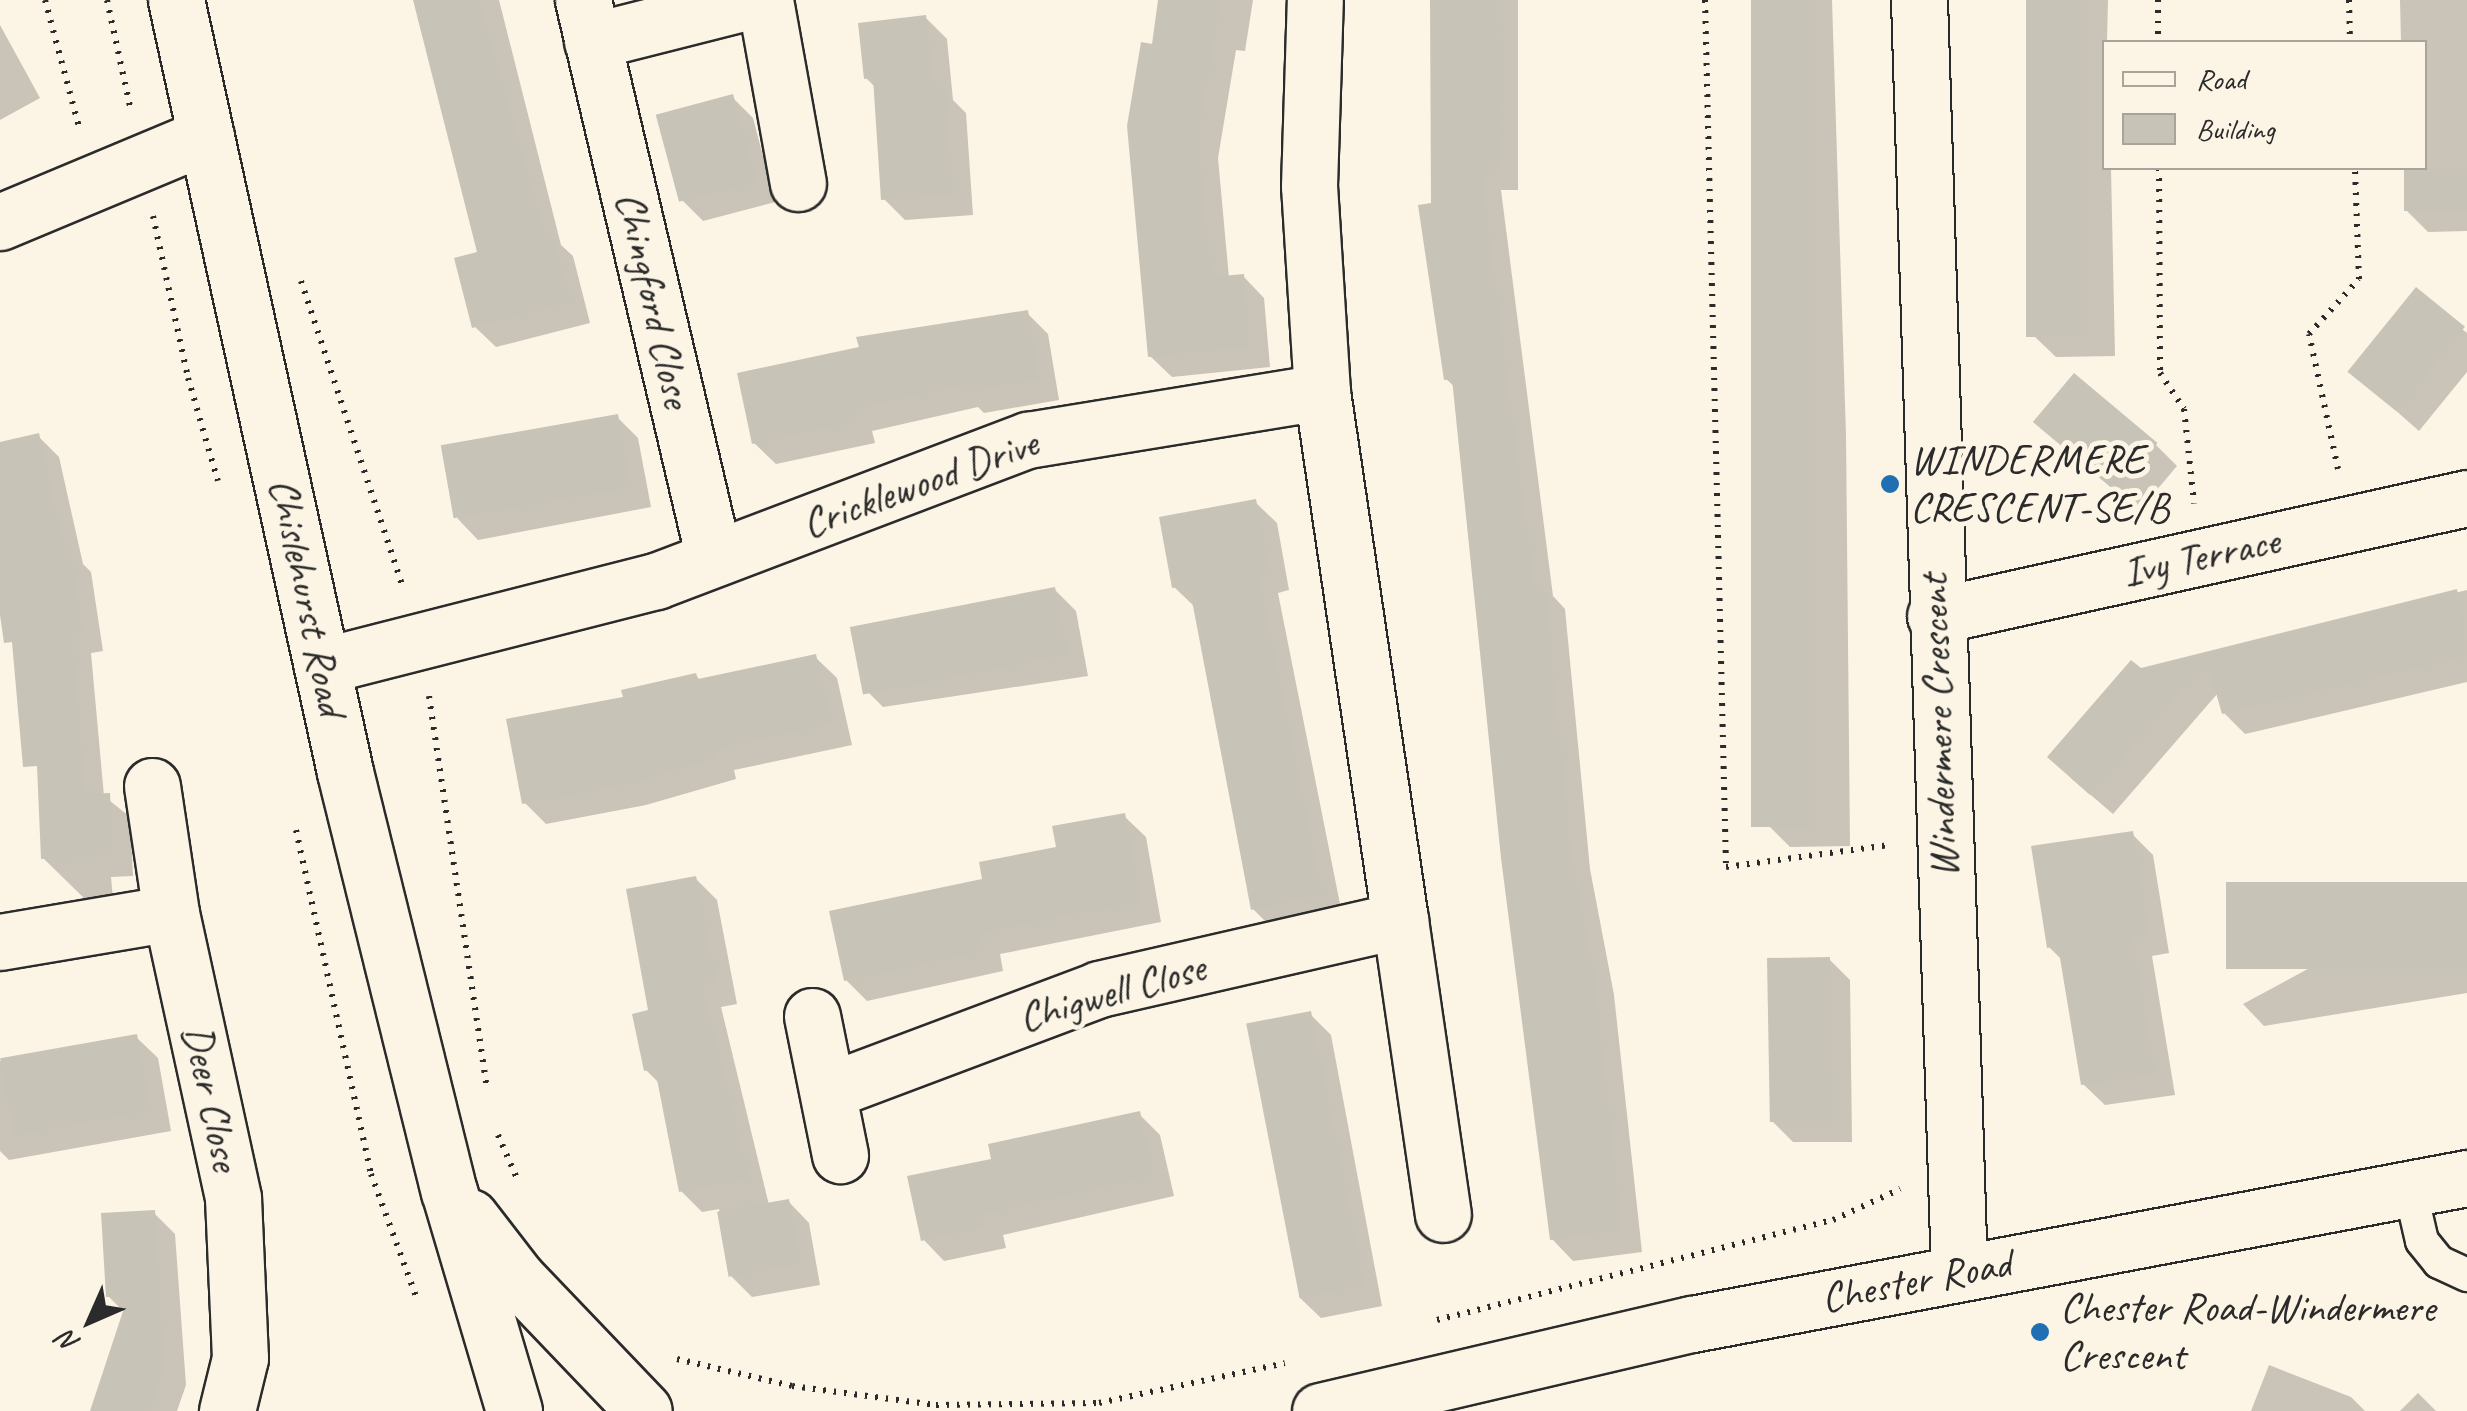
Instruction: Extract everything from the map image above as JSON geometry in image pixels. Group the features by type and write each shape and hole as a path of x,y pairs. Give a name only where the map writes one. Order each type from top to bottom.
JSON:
{"street":[{"name":"Chislehurst Road","path":"176,0 322,666 449,1191 514,1411"},
{"name":"Chingford Close","path":"714,558 588,20 754,0"},
{"path":"765,0 798,183"},
{"path":"1314,0 1310,186 1322,392 1443,1214"},
{"name":"Windermere Crescent","path":"1919,0 1935,616 1959,1272"},
{"path":"0,222 206,136"},
{"name":"Cricklewood Drive","path":"322,666 656,580 1028,440 1322,392"},
{"name":"Ivy Terrace","path":"1935,616 2467,498"},
{"name":"Deer Close","path":"152,786 171,913 233,1198 240,1358 228,1411"},
{"path":"0,942 171,913"},
{"name":"Chigwell Close","path":"831,1090 1099,989 1400,920"},
{"path":"812,1016 831,1090 840,1155"},
{"name":"Chester Road","path":"1345,1408 1692,1324 2467,1178"},
{"path":"449,1191 518,1278 644,1411"}],"lane":[{"path":"2410,1189 2422,1241 2439,1262 2467,1275"}],"path":[{"path":"45,0 93,182"},
{"path":"1705,0 1726,867 1943,838"},
{"path":"2158,0 2158,40"},
{"path":"2348,0 2350,40"},
{"path":"2159,170 2160,373 2184,409 2200,557"},
{"path":"2350,524 2309,334 2359,279 2355,170"}],"building":[{"path":"413,0 479,0 545,234 552,232 571,302 472,328 454,258 477,252"},
{"path":"1158,0 1221,0 1198,135 1211,277 1244,274 1250,346 1148,357 1127,126 1141,42 1152,44"},
{"path":"1430,0 1497,0 1498,170 1481,170 1534,586 1545,585 1570,846 1594,972 1622,1231 1550,1240 1501,858 1452,379 1444,380 1418,205 1431,203"},
{"path":"1751,0 1815,0 1815,827 1751,827"},
{"path":"2026,0 2088,0 2088,337 2026,337"},
{"path":"926,15 935,90 946,89 953,195 881,200 873,78 864,79 858,23"},
{"path":"733,94 756,181 679,202 656,115"},
{"path":"2467,168 2467,211 2404,211 2404,170"},
{"path":"2416,287 2465,327 2396,411 2347,372"},
{"path":"1028,310 1039,379 961,393 959,386 853,410 855,422 752,444 737,373 859,347 856,337"},
{"path":"2074,373 2157,443 2116,492 2033,422"},
{"path":"618,414 631,487 454,518 441,445"},
{"path":"39,433 64,549 70,548 83,631 71,632 86,794 110,793 113,855 41,859 37,766 23,767 12,642 4,643 0,615 0,442"},
{"path":"1256,499 1270,570 1258,572 1323,894 1251,910 1189,585 1172,588 1159,517"},
{"path":"1055,587 1068,655 863,695 850,627"},
{"path":"2457,589 2467,656 2222,714 2207,661 2090,795 2047,757 2131,660 2141,668"},
{"path":"816,654 832,724 714,749 716,758 624,785 522,804 506,719 623,697 621,690 696,673 698,679"},
{"path":"1125,813 1141,901 980,933 984,951 844,981 829,911 982,879 979,862 1056,847 1052,826"},
{"path":"2133,831 2149,933 2132,935 2155,1074 2081,1085 2058,946 2047,948 2031,846"},
{"path":"696,876 717,983 702,986 749,1179 679,1192 655,1069 644,1071 632,1014 648,1010 626,889"},
{"path":"2226,882 2467,882 2467,969 2226,969"},
{"path":"1830,957 1833,1121 1770,1122 1767,958"},
{"path":"1311,1011 1364,1285 1299,1297 1246,1024"},
{"path":"137,1034 151,1111 14,1135 0,1058"},
{"path":"1140,1111 1154,1175 983,1214 986,1227 921,1241 907,1176 991,1159 988,1144"},
{"path":"789,1199 800,1264 729,1277 717,1212"},
{"path":"155,1210 164,1367 150,1411 90,1411 128,1296 106,1297 101,1213"}],"place":[{"name":"WINDERMERE CRESCENT-SE/B","path":"1890,484"},
{"name":"Chester Road-Windermere Crescent","path":"2040,1332"}]}
